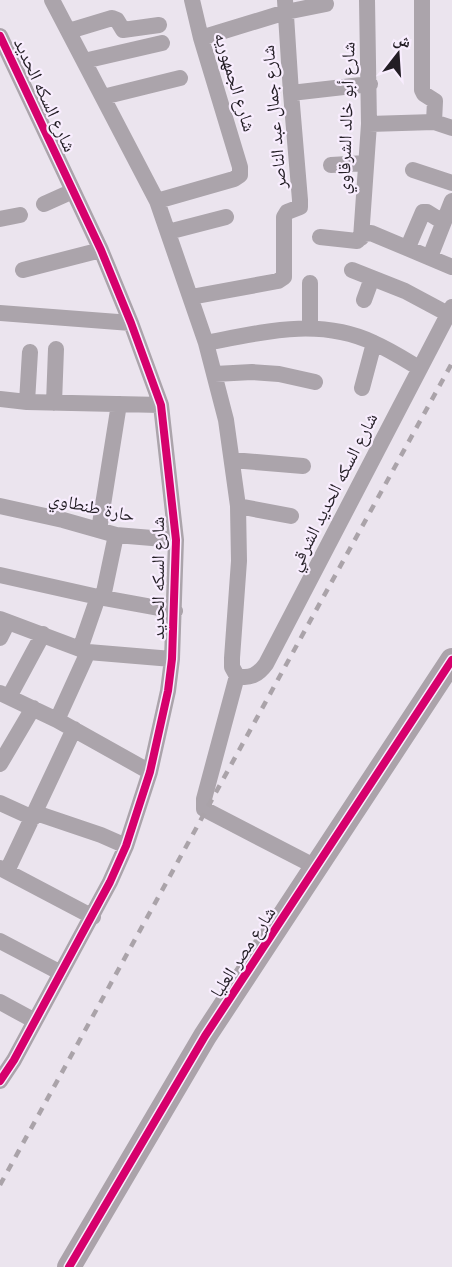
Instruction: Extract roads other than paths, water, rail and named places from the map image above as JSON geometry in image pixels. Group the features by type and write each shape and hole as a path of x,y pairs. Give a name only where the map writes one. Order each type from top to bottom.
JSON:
{"street":[{"path":"52,0 157,201 207,343 226,420 238,506 239,561 232,658 232,667 237,676 204,799 204,808 316,867"},
{"name":"شارع الجمهوريه","path":"157,201 234,179 240,174 240,167 201,38 192,0"},
{"name":"شارع أبو خالد الشرقاوي","path":"361,238 369,124 367,0"},
{"path":"422,0 422,90 435,101 434,122"},
{"path":"201,38 286,6 326,4"},
{"name":"شارع جمال عبد الناصر","path":"191,297 282,280 285,273 283,220 285,214 297,209 300,204 286,6"},
{"path":"69,32 112,18 117,20 123,30 159,25"},
{"name":"شارع السكه الحديد","path":"0,36 101,250 161,405 176,540 175,611 168,691 150,772 126,846 93,916 0,1081"},
{"path":"84,61 162,43"},
{"path":"103,97 180,78"},
{"path":"291,93 370,84"},
{"path":"369,124 434,122 452,128"},
{"path":"331,165 366,163"},
{"path":"413,170 452,183"},
{"path":"44,204 73,191"},
{"path":"430,257 452,201"},
{"path":"408,247 423,212 443,222"},
{"path":"0,219 20,215"},
{"path":"168,232 226,217"},
{"path":"320,237 357,241 364,234 371,233 452,267"},
{"path":"23,270 101,250"},
{"path":"352,270 450,310"},
{"path":"364,300 372,278"},
{"path":"310,283 310,327"},
{"name":"شارع السكه الحديد الشرقي","path":"237,676 255,675 266,664 450,310"},
{"path":"0,313 131,323"},
{"path":"207,343 275,329 310,327 343,333 374,343 419,368"},
{"path":"362,388 374,343"},
{"path":"54,403 56,349"},
{"path":"27,402 30,352"},
{"path":"214,374 252,372 315,382"},
{"path":"0,399 27,402 161,405"},
{"path":"99,530 119,404"},
{"path":"232,460 303,466"},
{"name":"حارة طنطاوي","path":"0,506 116,535 176,540"},
{"path":"238,506 291,516"},
{"path":"57,720 84,650 116,535"},
{"path":"0,575 175,611"},
{"path":"0,639 4,620 84,650 172,659"},
{"path":"43,634 4,695 57,720 150,772"},
{"name":"شارع مصر العليا","path":"69,1267 205,1036 452,660"},
{"path":"0,764 33,708"},
{"path":"74,729 34,816 3,869 93,916"},
{"path":"0,803 34,816 101,835 126,846"},
{"path":"0,941 61,973"},
{"path":"0,1002 35,1021"}],"railway":[{"path":"0,1185 452,363"}]}
